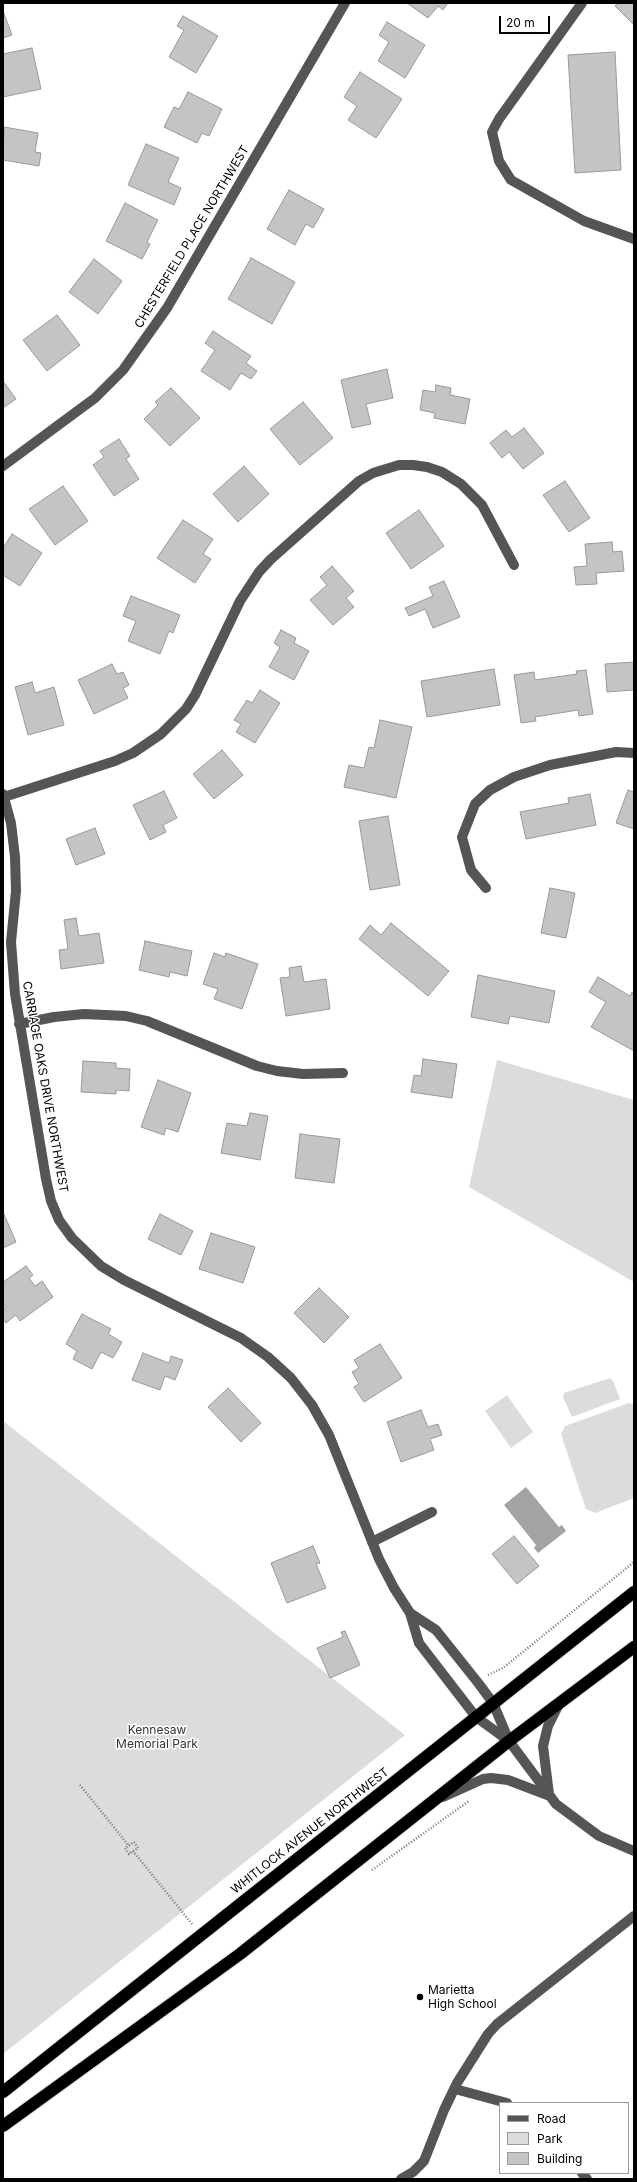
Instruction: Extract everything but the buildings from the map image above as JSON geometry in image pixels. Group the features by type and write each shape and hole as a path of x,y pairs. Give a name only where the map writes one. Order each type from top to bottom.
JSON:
{"highway":[{"name":"WHITLOCK AVENUE NORTHWEST","path":"3,2092 634,1592"},
{"path":"3,2126 240,1954 509,1741 634,1647"}],"street":[{"name":"CHESTERFIELD PLACE NORTHWEST","path":"3,466 95,398 123,370 167,308 345,3"},
{"path":"582,3 498,119 492,132 499,161 512,180 584,221 634,239"},
{"path":"4,795 115,761 132,753 161,734 186,709 195,695 240,601 259,572 270,560 359,481 374,473 398,466 413,465 427,467 442,472 461,484 482,505 514,566"},
{"path":"486,888 471,870 462,837 475,804 490,790 514,777 550,765 616,752 634,753"},
{"name":"CARRIAGE OAKS DRIVE NORTHWEST","path":"4,795 14,839 15,857 12,968 46,1179 51,1201 60,1220 72,1238 101,1266 124,1280 241,1338 268,1357 291,1378 312,1405 328,1434 372,1542 394,1588 410,1613"},
{"path":"20,1024 54,1017 84,1014 126,1016 147,1021 263,1068 303,1074 343,1073"},
{"path":"372,1542 432,1512"},
{"path":"410,1613 436,1630 493,1703 509,1741 556,1804 588,1829 611,1843 634,1851"},
{"path":"410,1613 419,1643 476,1717 509,1741"},
{"path":"550,1796 543,1746 548,1726 560,1702"},
{"path":"432,1803 483,1779 491,1778 508,1780 550,1796"},
{"path":"402,2179 413,2172 424,2161 444,2110 455,2089 480,2046 497,2024 634,1916"},
{"path":"455,2089 503,2102"}],"path":[{"path":"486,1678 486,1675 503,1668 634,1562"},
{"path":"80,1785 129,1846"},
{"path":"134,1842 138,1848 129,1854 125,1848 129,1846 134,1842"},
{"path":"133,1851 193,1926"}],"green space":[{"path":"497,1060 634,1100 634,1282 469,1187"},
{"path":"610,1378 613,1381 620,1399 572,1417 563,1397 564,1393"},
{"path":"507,1395 533,1432 511,1448 485,1411"},
{"path":"629,1403 634,1405 634,1498 595,1513 586,1509 561,1434 565,1426"},
{"name":"Kennesaw Memorial Park","path":"3,1421 405,1735 3,2054"}],"shaded area":[{"path":"526,1487 559,1527 562,1525 566,1531 538,1553 534,1548 536,1545 504,1505"}],"place":[{"name":"Marietta High School","path":"420,1997"}]}
